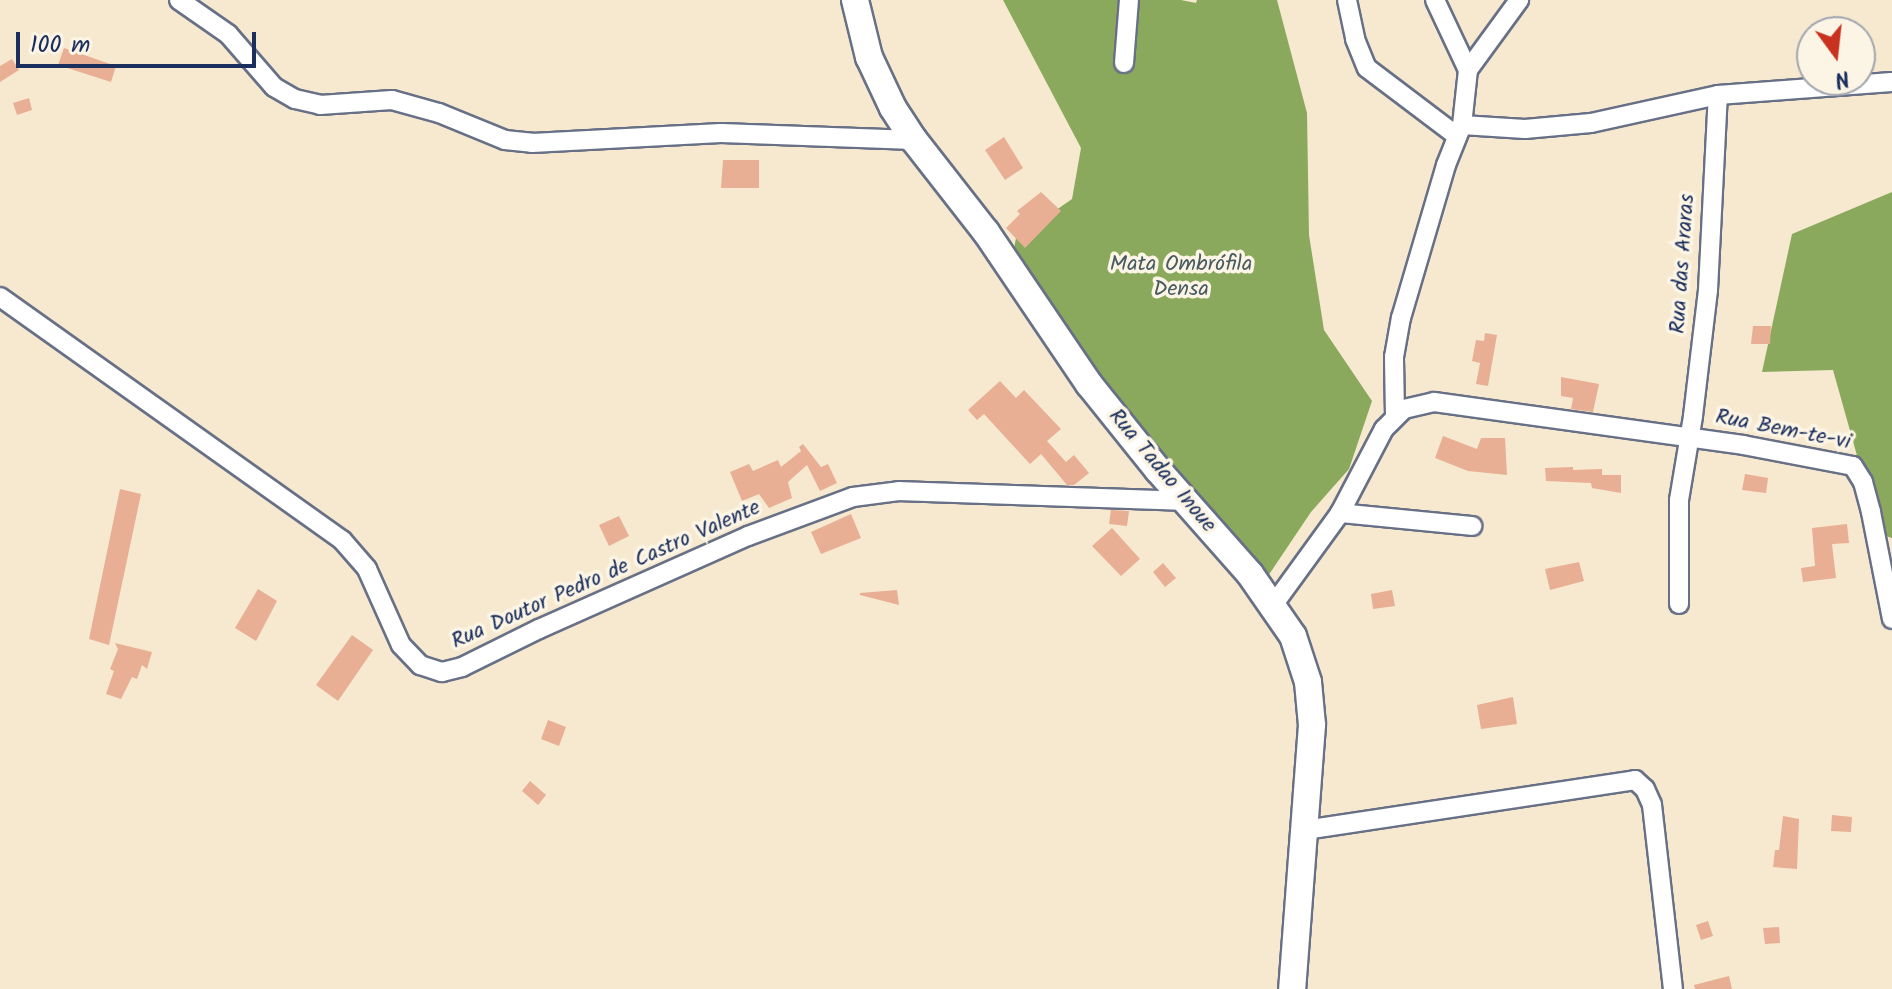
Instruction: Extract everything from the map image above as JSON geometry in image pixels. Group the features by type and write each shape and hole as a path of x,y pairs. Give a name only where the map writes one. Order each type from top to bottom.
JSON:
{"street":[{"path":"179,0 228,34 274,87 295,99 320,105 392,100 439,113 495,137 532,143 721,133 914,140"},
{"name":"Rua Tadao Inoue","path":"855,0 869,57 893,108 914,140 986,232 1089,384 1274,604 1293,636 1308,682 1312,725 1292,989"},
{"path":"1124,63 1129,0"},
{"path":"1347,0 1355,39 1367,68 1460,130 1525,129 1591,123 1718,95 1892,82"},
{"path":"1435,0 1468,70"},
{"path":"1395,416 1394,357 1401,318 1460,130 1468,70 1519,0"},
{"name":"Rua das Araras","path":"1679,604 1679,500 1708,290 1718,95"},
{"name":"Rua Doutor Pedro de Castro Valente","path":"0,297 342,540 367,569 401,645 420,665 442,672 462,667 565,616 735,542 853,497 899,491 1186,501"},
{"path":"1274,604 1340,513 1395,416 1413,405 1434,402 1690,437"},
{"name":"Rua Bem-te-vi","path":"1690,437 1853,466 1863,482 1871,512 1892,619"},
{"path":"1340,513 1472,526"},
{"path":"1305,830 1635,780 1645,789 1652,805 1673,989"}],"green space":[{"name":"Mata Ombrófila Densa","path":"1003,0 1181,0 1196,3 1197,0 1277,0 1307,113 1309,235 1324,330 1372,401 1349,469 1311,512 1268,576 1064,345 1011,264 1016,238 1072,199 1081,148"},
{"path":"1892,192 1892,538 1879,534 1833,370 1762,372 1792,234"}],"building":[{"path":"64,48 116,66 111,82 58,65"},
{"path":"12,59 19,70 0,82 0,66"},
{"path":"29,98 32,110 17,115 13,103"},
{"path":"1004,137 1023,168 1005,180 985,150"},
{"path":"723,160 759,160 759,188 721,188"},
{"path":"1041,192 1061,211 1025,248 1006,228 1020,214 1017,211"},
{"path":"1753,326 1771,326 1770,344 1751,344"},
{"path":"1485,333 1497,335 1488,386 1476,384 1480,363 1472,361 1476,340 1484,341"},
{"path":"1561,377 1599,384 1593,412 1571,409 1573,398 1561,396"},
{"path":"1000,381 1016,398 1024,390 1061,429 1047,441 1066,462 1074,455 1089,473 1074,485 1067,485 1041,454 1030,464 984,414 977,420 968,410"},
{"path":"1443,436 1477,449 1481,438 1505,438 1507,475 1468,471 1435,458"},
{"path":"803,444 821,467 828,464 837,483 820,491 807,465 788,482 792,498 769,508 759,494 742,501 730,472 749,464 753,471 778,460 781,467 801,451 799,447"},
{"path":"1573,467 1573,470 1602,469 1602,475 1621,475 1621,493 1592,488 1591,483 1546,481 1545,468"},
{"path":"1745,474 1768,478 1766,493 1742,490"},
{"path":"120,489 141,494 109,645 89,639"},
{"path":"1111,510 1129,511 1127,526 1109,524"},
{"path":"851,514 861,538 821,554 811,532"},
{"path":"619,516 629,536 609,546 599,525"},
{"path":"1847,524 1849,543 1832,544 1836,578 1803,582 1801,568 1815,566 1812,528"},
{"path":"1112,528 1140,559 1121,576 1092,546"},
{"path":"1579,562 1584,581 1550,590 1545,569"},
{"path":"1163,563 1176,578 1165,587 1153,572"},
{"path":"258,589 277,601 256,641 235,628"},
{"path":"897,590 899,605 860,595 860,593"},
{"path":"1392,590 1395,606 1373,609 1371,594"},
{"path":"352,635 373,650 338,701 316,685"},
{"path":"115,643 152,652 147,669 142,665 137,679 132,677 121,699 106,694 114,671 110,669 118,649"},
{"path":"1513,697 1517,724 1481,729 1477,705"},
{"path":"548,720 566,727 559,746 541,739"},
{"path":"530,781 546,795 538,805 522,791"},
{"path":"1832,815 1852,817 1851,832 1831,831"},
{"path":"1783,816 1799,819 1797,869 1773,867 1775,850 1779,850"},
{"path":"1708,921 1713,936 1701,940 1696,925"},
{"path":"1779,927 1780,943 1765,944 1763,928"},
{"path":"1729,976 1732,989 1695,989 1694,985"}]}
